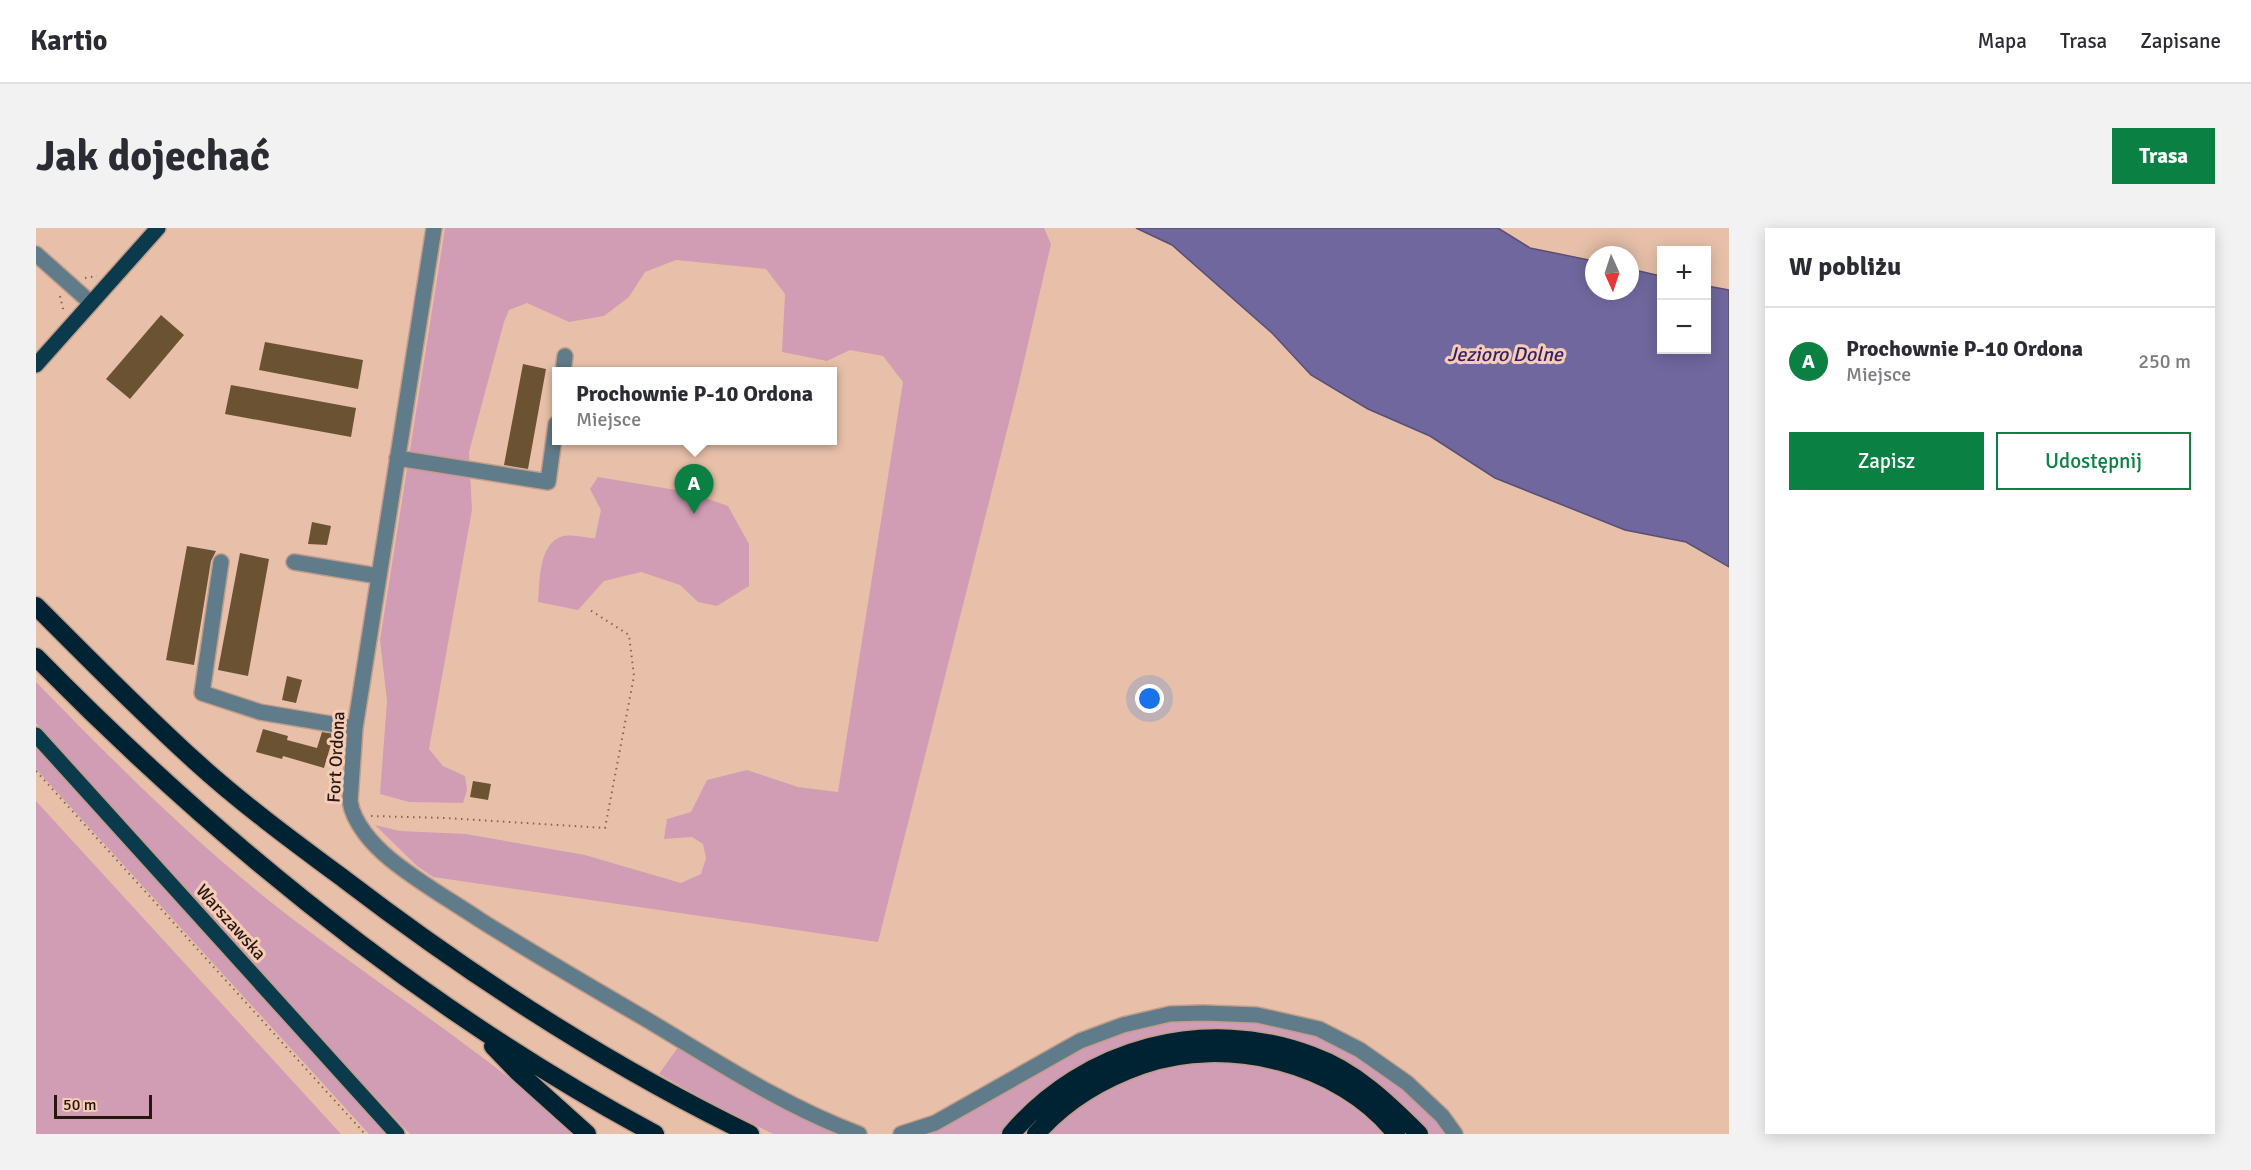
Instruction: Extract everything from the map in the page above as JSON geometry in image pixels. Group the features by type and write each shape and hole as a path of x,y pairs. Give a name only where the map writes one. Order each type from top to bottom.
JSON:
{"highway":[{"path":"36,606 196,762 302,848 414,932 494,987 604,1056 750,1134"},
{"path":"36,657 104,726 282,884 370,951 471,1023 564,1083 655,1134"},
{"path":"471,1023 518,1072 587,1134"},
{"path":"1011,1134 1033,1110 1065,1084 1103,1062 1145,1048 1183,1040 1228,1038 1266,1043 1314,1056 1355,1077 1387,1102 1419,1134"},
{"path":"1036,1134 1064,1107 1087,1090 1116,1076 1143,1064 1203,1054 1259,1057 1310,1070 1350,1092 1386,1122 1396,1134"}],"main road":[{"path":"36,365 158,228"},
{"name":"Warszawska","path":"36,735 397,1134"}],"street":[{"name":"Fort Ordona","path":"434,228 355,728 351,811 371,841 391,859 434,890 543,959 781,1098 838,1127 859,1134"},
{"path":"36,254 91,303"},
{"path":"397,458 548,482 553,445"},
{"path":"221,562 202,693 260,712 355,728"},
{"path":"294,562 378,576"},
{"path":"901,1134 935,1123 1080,1041 1123,1025 1158,1017 1203,1012 1257,1015 1319,1029 1360,1050 1407,1083 1442,1116 1455,1134"}],"path":[{"path":"351,811 375,818 445,818 605,828 634,676 629,635 590,610"},
{"path":"36,771 365,1134"}],"shaded area":[{"path":"445,228 1044,228 1051,244 1018,387 878,942 433,877 417,866 375,825 400,831 466,834 585,855 681,883 701,874 706,858 703,844 692,837 664,839 667,819 691,812 707,780 747,770 798,787 838,792 903,382 883,356 850,350 827,361 782,352 785,294 766,269 676,260 645,272 629,297 604,316 569,322 527,303 509,310 469,452 472,510 429,749 443,766 465,776 467,790 463,803 409,802 380,794 387,701 380,640"},
{"path":"598,477 688,492 728,506 749,544 749,586 717,606 698,602 680,585 641,572 604,581 578,610 538,602 540,574 549,546 563,536 595,538 601,510 590,489"},
{"path":"36,682 151,796 210,851 272,903 465,1044 577,1134 410,1134 247,959 36,723"},
{"path":"36,747 286,1023 390,1134 369,1134 36,769"},
{"path":"36,801 341,1134 36,1134"},
{"path":"1168,1020 1250,1021 1293,1029 1314,1036 1356,1055 1393,1079 1415,1098 1447,1134 1429,1134 1395,1097 1360,1072 1223,1031 1004,1134 917,1134 1104,1037"},
{"path":"679,1046 845,1134 773,1134 716,1106 659,1074"},
{"path":"1209,1062 1257,1067 1304,1080 1346,1102 1383,1134 1046,1134 1082,1104 1121,1082 1163,1069"}],"water":[{"name":"Jezioro Dolne","path":"1136,228 1498,228 1530,248 1585,259 1585,300 1639,300 1639,271 1657,275 1657,354 1711,354 1711,287 1729,290 1729,567 1686,542 1625,530 1495,478 1430,436 1368,409 1311,375 1273,334 1172,245"}],"building":[{"path":"161,315 184,335 130,399 106,379"},
{"path":"265,342 363,360 358,389 259,370"},
{"path":"523,364 546,369 528,469 504,465"},
{"path":"231,385 356,408 351,437 225,414"},
{"path":"312,522 331,526 327,545 308,544"},
{"path":"187,546 216,551 211,561 194,665 166,660"},
{"path":"240,553 269,559 248,676 218,670"},
{"path":"287,676 302,680 296,703 282,700"},
{"path":"263,729 288,736 287,740 317,748 322,732 334,734 324,768 283,756 282,759 256,752"},
{"path":"473,781 491,784 488,800 470,797"}],"place":[{"name":"Prochownie P-10 Ordona","path":"694,514"}]}
